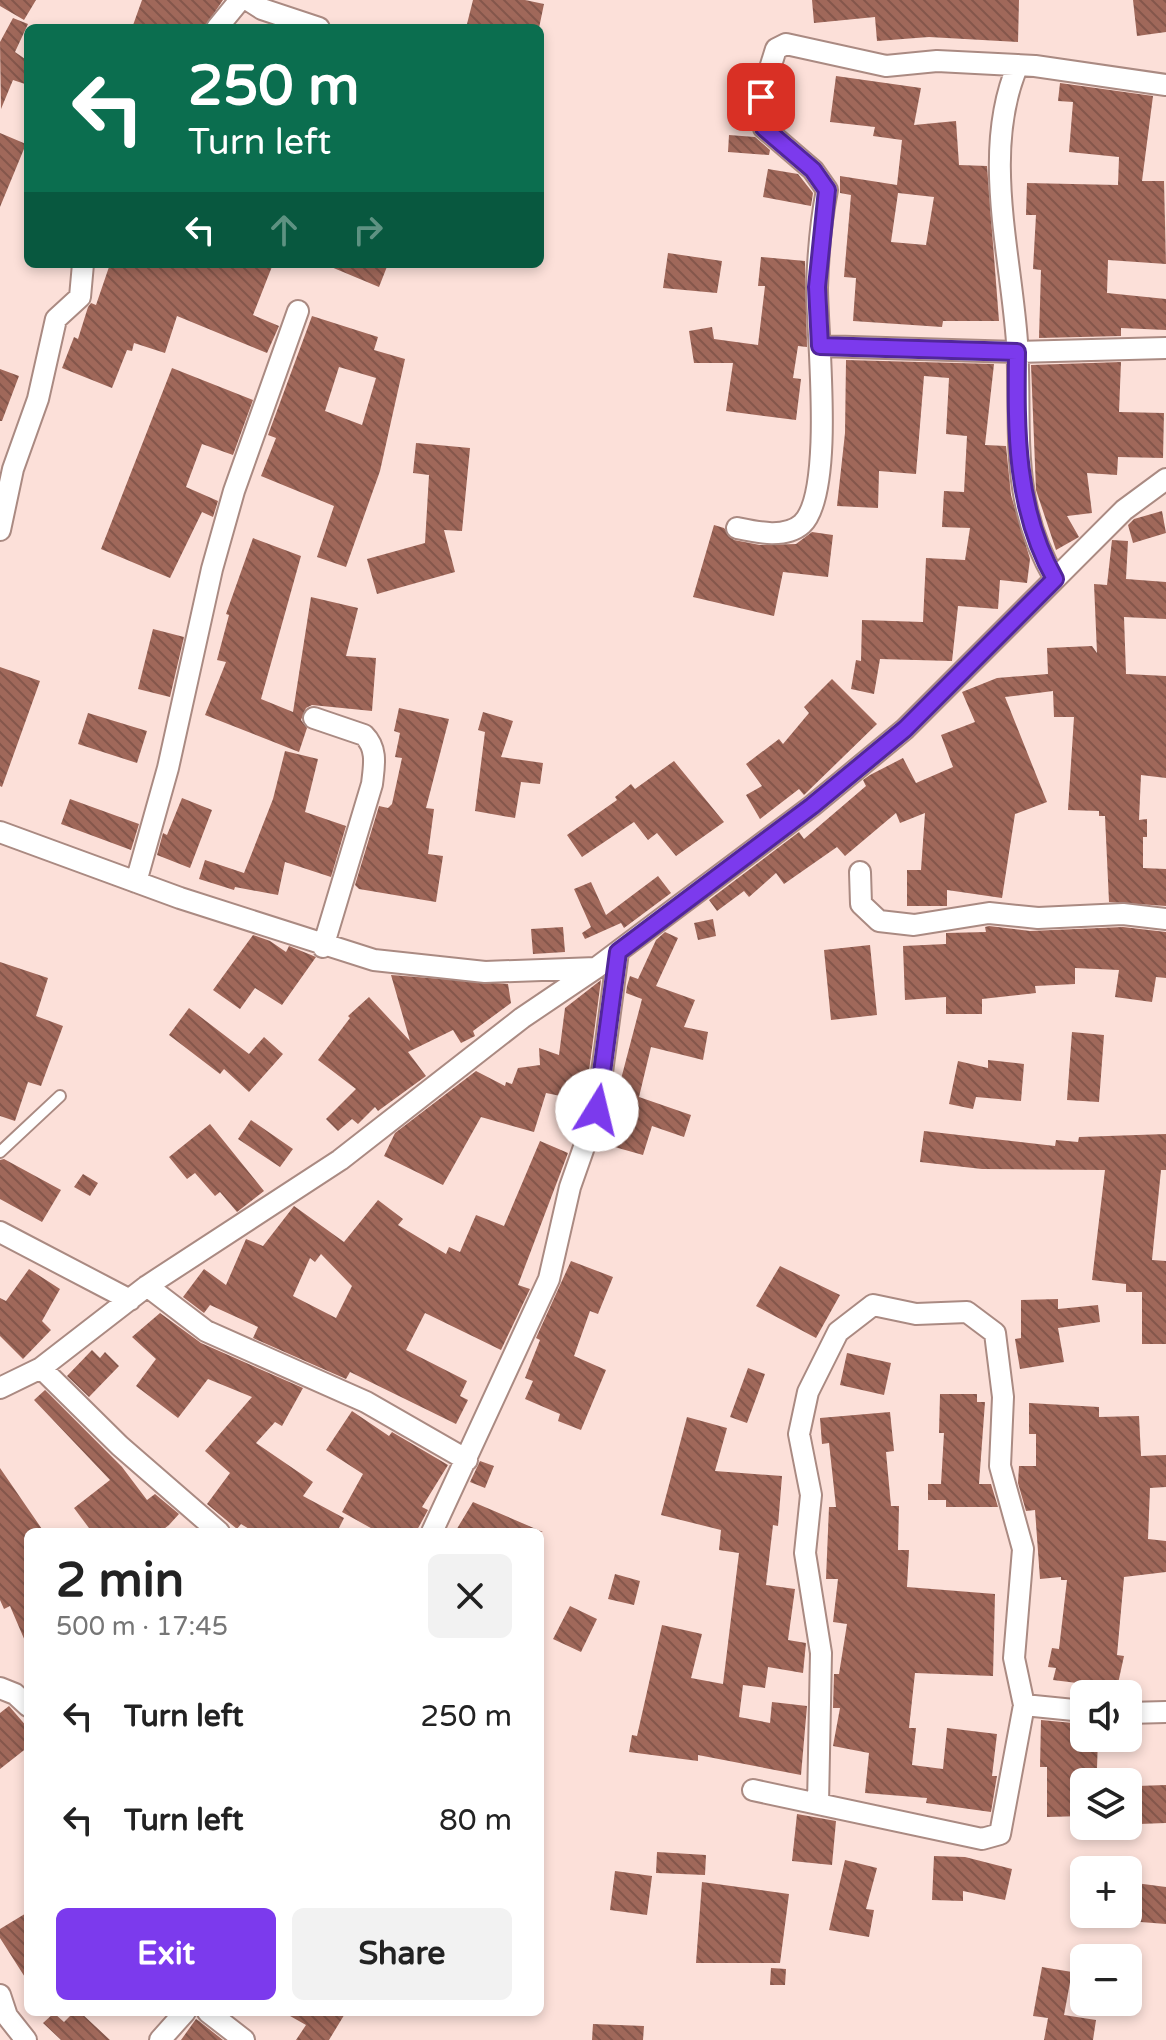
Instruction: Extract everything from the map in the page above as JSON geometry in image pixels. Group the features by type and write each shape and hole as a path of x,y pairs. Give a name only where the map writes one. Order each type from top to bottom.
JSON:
{"street":[{"path":"220,24 240,0"},
{"path":"248,0 262,9 307,24"},
{"path":"737,528 761,533 787,531 801,525 811,511 822,426 817,287 827,190 813,170 764,128 761,97 776,49 786,44 886,66 937,61 1018,65 1166,85"},
{"path":"1018,65 1010,83 1001,158 1017,352 1016,442 1022,487 1042,557 1055,579"},
{"path":"0,530 13,469 38,399 56,319 80,297 83,268"},
{"path":"136,882 168,768 212,569 234,491 298,311"},
{"path":"820,346 1017,352 1166,348"},
{"path":"0,1388 41,1368 147,1286 340,1160 522,1018 618,952 812,806 905,729 1124,510 1166,479"},
{"path":"314,718 364,735 370,742 375,759 372,784 323,947"},
{"path":"0,832 323,947 374,960 485,972 596,968"},
{"path":"860,872 861,904 879,921 914,925 989,913 1038,918 1123,914 1166,919"},
{"path":"434,1528 549,1279 570,1187 597,1110 618,952"},
{"path":"0,1232 130,1300"},
{"path":"147,1286 206,1331 366,1402 467,1460"},
{"path":"753,1790 818,1804 982,1839 1000,1834 1024,1705 1014,1658 1023,1549 1000,1466 1003,1397 995,1333 967,1312 916,1314 873,1305 838,1332 808,1392 799,1434 811,1495 805,1553 821,1653 818,1804"},
{"path":"41,1368 120,1446 214,1528"},
{"path":"0,1688 15,1694 24,1702"},
{"path":"1024,1705 1070,1710"},
{"path":"1142,1713 1166,1712"},
{"path":"0,1995 7,2016 26,2040"},
{"path":"160,2040 181,2016"},
{"path":"213,2016 244,2040"}],"lane":[{"path":"0,1152 60,1096"}],"building":[{"path":"0,0 36,0 24,20 0,6"},
{"path":"142,0 223,0 207,24 133,24"},
{"path":"473,0 525,0 544,4 540,24 467,24"},
{"path":"812,0 1019,0 1018,42 929,37 877,41 875,17 814,23"},
{"path":"1133,0 1166,0 1166,32 1137,36"},
{"path":"13,18 28,24 24,24 24,33 15,52 24,58 24,84 13,80 1,109 0,42"},
{"path":"836,76 921,88 914,125 956,121 959,165 987,166 999,321 943,321 942,327 853,321 856,278 844,277 851,195 840,193 840,176 897,185 902,140 873,136 875,127 830,122","holes":["898,193 934,197 926,245 891,242"]},
{"path":"1060,83 1153,96 1142,181 1164,181 1166,264 1108,260 1107,293 1166,299 1166,330 1121,328 1121,336 1039,338 1041,270 1033,269 1036,215 1026,215 1027,183 1118,185 1119,157 1069,152 1073,102 1058,101"},
{"path":"0,133 24,143 24,149 0,207"},
{"path":"729,135 755,137 770,150 769,155 728,152"},
{"path":"768,169 798,174 813,193 811,206 763,197"},
{"path":"668,253 722,261 717,293 663,288"},
{"path":"761,257 805,261 807,347 798,346 793,378 801,379 796,420 726,411 733,363 694,363 689,331 712,327 714,339 758,345 765,286 758,286"},
{"path":"109,268 271,268 253,315 279,326 267,353 177,316 165,353 134,343 132,351 127,350 112,388 62,368 74,337 78,339 88,307 91,303 96,305"},
{"path":"334,268 386,268 379,287"},
{"path":"312,316 378,337 374,350 405,359 380,471 346,567 317,557 334,506 261,476 276,438 268,435","holes":["339,367 376,378 362,425 325,411"]},
{"path":"846,360 994,364 985,445 1006,446 1011,495 1030,559 1027,583 1000,580 998,609 958,606 952,661 880,659 874,694 851,689 856,660 861,661 862,620 923,622 926,558 965,560 970,528 942,527 944,491 964,492 967,436 946,434 949,378 924,376 916,474 879,471 878,508 837,506 845,433"},
{"path":"1121,362 1119,412 1164,413 1163,458 1118,457 1117,475 1087,473 1092,513 1067,516 1079,537 1056,550 1036,490 1031,365"},
{"path":"172,368 253,400 233,455 202,444 186,487 218,501 213,517 202,512 170,578 101,549"},
{"path":"0,369 19,376 2,421 0,421"},
{"path":"416,443 470,448 462,531 444,530 455,572 377,594 367,559 425,543 429,475 413,473"},
{"path":"1162,511 1166,533 1133,543 1128,525 1134,519"},
{"path":"714,525 724,528 734,540 760,545 796,544 812,532 833,535 828,577 783,572 774,616 693,597"},
{"path":"253,538 301,556 261,699 293,712 311,597 358,608 346,656 376,658 372,711 312,705 306,708 301,720 307,728 299,752 205,715 226,662 217,660 229,615 226,614"},
{"path":"1112,540 1128,541 1126,579 1166,582 1166,619 1124,617 1126,674 1166,676 1166,778 1141,775 1139,820 1147,819 1147,837 1143,837 1143,868 1166,869 1166,906 1109,902 1105,816 1099,816 1099,811 1068,810 1074,717 1054,717 1053,691 1005,697 1047,802 1015,814 1002,898 947,890 947,906 907,906 907,870 921,870 925,813 900,823 896,813 845,856 837,847 784,884 776,873 749,897 744,891 717,911 709,900 799,832 804,839 866,786 863,780 870,775 903,758 916,783 953,767 941,735 975,722 962,692 997,678 1048,674 1047,648 1092,646 1097,653 1094,584 1107,585"},
{"path":"153,629 184,637 170,697 138,689"},
{"path":"0,667 40,681 2,787 0,786"},
{"path":"832,679 877,724 804,795 799,789 760,819 746,795 762,786 746,764 779,739 783,744 809,713 804,707"},
{"path":"399,708 449,719 426,808 434,809 428,854 443,856 436,902 359,889 355,885 379,806 388,808 392,804 402,758 395,757 400,733 394,731"},
{"path":"483,712 513,721 501,757 543,763 540,784 521,782 515,818 475,811 485,732 478,730"},
{"path":"88,713 147,731 137,763 78,744"},
{"path":"285,751 318,759 305,812 346,826 331,877 285,862 278,895 235,887 234,890 199,879 205,860 244,873 273,799"},
{"path":"674,761 724,822 676,856 657,833 648,840 634,822 582,857 567,835 617,800 615,797 631,784 635,789"},
{"path":"182,798 212,810 190,868 157,855 163,833 167,835"},
{"path":"70,799 139,824 131,850 61,824"},
{"path":"658,876 671,893 624,928 621,923 585,939 582,933 591,927 574,889 591,882 606,915"},
{"path":"713,919 716,936 698,940 694,923"},
{"path":"563,927 565,952 533,954 531,929"},
{"path":"985,927 1030,931 1123,927 1166,932 1166,978 1156,977 1152,1002 1115,997 1119,970 1075,968 1075,984 1035,986 1036,993 982,999 982,1014 946,1014 946,997 905,1000 903,946 946,944 946,933 986,932"},
{"path":"665,932 678,938 656,986 695,1000 684,1027 708,1032 703,1060 651,1047 639,1097 691,1115 684,1137 652,1126 643,1155 604,1144 642,999 626,993 627,986 630,976 638,979 656,940"},
{"path":"253,935 270,941 286,952 289,946 316,957 282,1005 255,988 240,1009 213,990"},
{"path":"870,945 877,1015 831,1020 824,950"},
{"path":"0,962 48,978 36,1016 63,1026 41,1086 28,1082 15,1121 0,1116"},
{"path":"391,975 508,984 511,1003 473,1031 475,1036 461,1043 453,1030 408,1052 426,1076 378,1111 375,1107 358,1124 352,1119 338,1131 326,1119 356,1089 318,1060 350,1018 348,1016 369,997 410,1041"},
{"path":"601,980 585,1101 546,1093 534,1132 481,1117 443,1185 384,1156 395,1133 476,1071 505,1086 506,1082 512,1084 518,1068 540,1065 539,1048 559,1055 565,1008"},
{"path":"189,1008 249,1054 264,1037 283,1054 249,1092 224,1069 220,1074 169,1035"},
{"path":"1072,1032 1104,1035 1099,1102 1067,1100"},
{"path":"988,1060 1024,1064 1021,1101 976,1097 973,1109 949,1104 958,1061 988,1068"},
{"path":"251,1120 293,1149 280,1167 238,1139"},
{"path":"210,1124 264,1191 237,1212 220,1192 215,1196 195,1173 187,1179 169,1157"},
{"path":"924,1131 1055,1146 1056,1140 1078,1142 1079,1137 1166,1134 1166,1170 1161,1170 1152,1260 1166,1261 1166,1344 1142,1344 1142,1292 1126,1292 1126,1284 1092,1280 1105,1170 982,1169 920,1162"},
{"path":"540,1141 568,1153 518,1285 530,1289 501,1350 425,1313 406,1350 467,1381 460,1396 468,1400 456,1424 350,1372 346,1379 253,1338 258,1327 210,1305 204,1313 183,1297 204,1269 226,1285 246,1239 263,1246 294,1206 344,1242 378,1200 403,1219 398,1225 446,1254 449,1247 460,1252 476,1215 504,1226","holes":["321,1254 352,1286 336,1318 293,1296 310,1258 315,1262"]},
{"path":"4,1159 61,1190 42,1222 0,1199 0,1160"},
{"path":"83,1174 98,1183 90,1196 74,1187"},
{"path":"571,1261 613,1277 598,1314 590,1311 574,1356 606,1370 581,1430 558,1421 560,1414 525,1399 533,1381 525,1378 540,1340 536,1338"},
{"path":"780,1266 840,1295 816,1338 756,1306"},
{"path":"29,1269 60,1289 42,1321 51,1330 23,1359 0,1336 0,1298 6,1301"},
{"path":"1058,1299 1058,1309 1098,1305 1100,1322 1058,1328 1064,1362 1020,1369 1015,1339 1021,1338 1021,1300"},
{"path":"160,1313 201,1343 303,1388 282,1426 275,1422 256,1443 313,1482 303,1496 344,1518 339,1528 248,1528 241,1524 236,1528 207,1504 230,1473 205,1451 252,1397 208,1379 178,1418 136,1386 156,1359 132,1337"},
{"path":"92,1350 100,1358 105,1352 119,1366 89,1397 67,1376"},
{"path":"847,1353 891,1363 884,1395 840,1385"},
{"path":"748,1368 765,1374 747,1423 730,1417"},
{"path":"45,1390 122,1467 147,1500 155,1494 179,1514 165,1528 89,1528 74,1508 110,1480 34,1400"},
{"path":"940,1394 977,1394 977,1402 985,1402 979,1484 991,1484 998,1507 946,1507 946,1500 928,1500 928,1484 941,1484 944,1433 939,1433"},
{"path":"1029,1403 1099,1407 1099,1417 1139,1416 1141,1456 1166,1455 1166,1487 1150,1488 1148,1539 1166,1541 1166,1572 1124,1577 1117,1655 1124,1656 1119,1680 1053,1680 1056,1668 1048,1667 1052,1648 1059,1649 1067,1580 1061,1580 1061,1577 1040,1579 1035,1510 1026,1511 1018,1483 1019,1466 1036,1466 1036,1434 1029,1434"},
{"path":"352,1411 389,1436 392,1432 448,1465 422,1507 428,1510 418,1528 371,1528 342,1512 363,1474 326,1450"},
{"path":"890,1412 894,1451 886,1452 891,1506 899,1506 898,1550 909,1550 907,1587 995,1594 993,1676 915,1673 909,1728 916,1728 912,1765 943,1769 947,1728 997,1734 992,1776 997,1776 991,1812 926,1803 927,1798 865,1793 869,1753 833,1746 840,1708 833,1708 834,1674 839,1674 847,1624 833,1622 838,1579 826,1579 829,1507 836,1507 829,1443 822,1444 820,1418"},
{"path":"687,1417 727,1428 715,1471 782,1476 778,1526 773,1525 766,1585 795,1589 788,1640 806,1643 803,1673 768,1667 765,1688 743,1685 739,1717 770,1723 772,1702 807,1706 801,1775 698,1755 698,1761 629,1752 632,1735 637,1736 662,1625 702,1634 691,1678 723,1684 739,1553 719,1550 721,1530 661,1515"},
{"path":"480,1461 494,1466 485,1488 470,1482"},
{"path":"0,1468 41,1528 24,1528 24,1639 10,1606 4,1609 0,1600"},
{"path":"473,1502 534,1528 457,1528"},
{"path":"615,1574 640,1581 634,1605 608,1599"},
{"path":"570,1606 597,1619 581,1652 553,1639"},
{"path":"9,1706 24,1723 24,1750 0,1769 0,1713"},
{"path":"1041,1720 1070,1723 1070,1752 1098,1752 1097,1768 1070,1768 1070,1816 1047,1817 1047,1767 1040,1767"},
{"path":"1166,1785 1166,1823 1142,1824 1142,1786"},
{"path":"797,1814 836,1821 832,1865 792,1861"},
{"path":"657,1852 706,1855 705,1875 656,1873"},
{"path":"934,1856 965,1857 1012,1869 1005,1900 963,1891 963,1901 932,1900"},
{"path":"845,1860 877,1868 866,1909 874,1910 869,1937 829,1930"},
{"path":"615,1871 652,1876 647,1915 610,1910"},
{"path":"702,1882 789,1894 780,1963 696,1963"},
{"path":"1142,1884 1166,1887 1166,1924 1142,1922"},
{"path":"24,1914 24,1976 0,1938 0,1929"},
{"path":"1042,1967 1070,1972 1064,2015 1096,2020 1093,2040 1044,2040 1048,2018 1033,2016"},
{"path":"771,1968 786,1969 785,1985 770,1985"},
{"path":"51,2016 57,2016 64,2022 70,2016 84,2016 110,2040 61,2040 43,2023"},
{"path":"290,2016 344,2016 329,2040 296,2040 306,2025"},
{"path":"196,2019 199,2021 223,2040 181,2040"},
{"path":"593,2024 644,2026 643,2040 592,2040"}],"route":[{"path":"597,1110 618,952 812,806 905,729 1055,579 1042,557 1022,487 1016,442 1017,352 820,346 817,287 827,190 813,170 764,128 761,97"}]}
